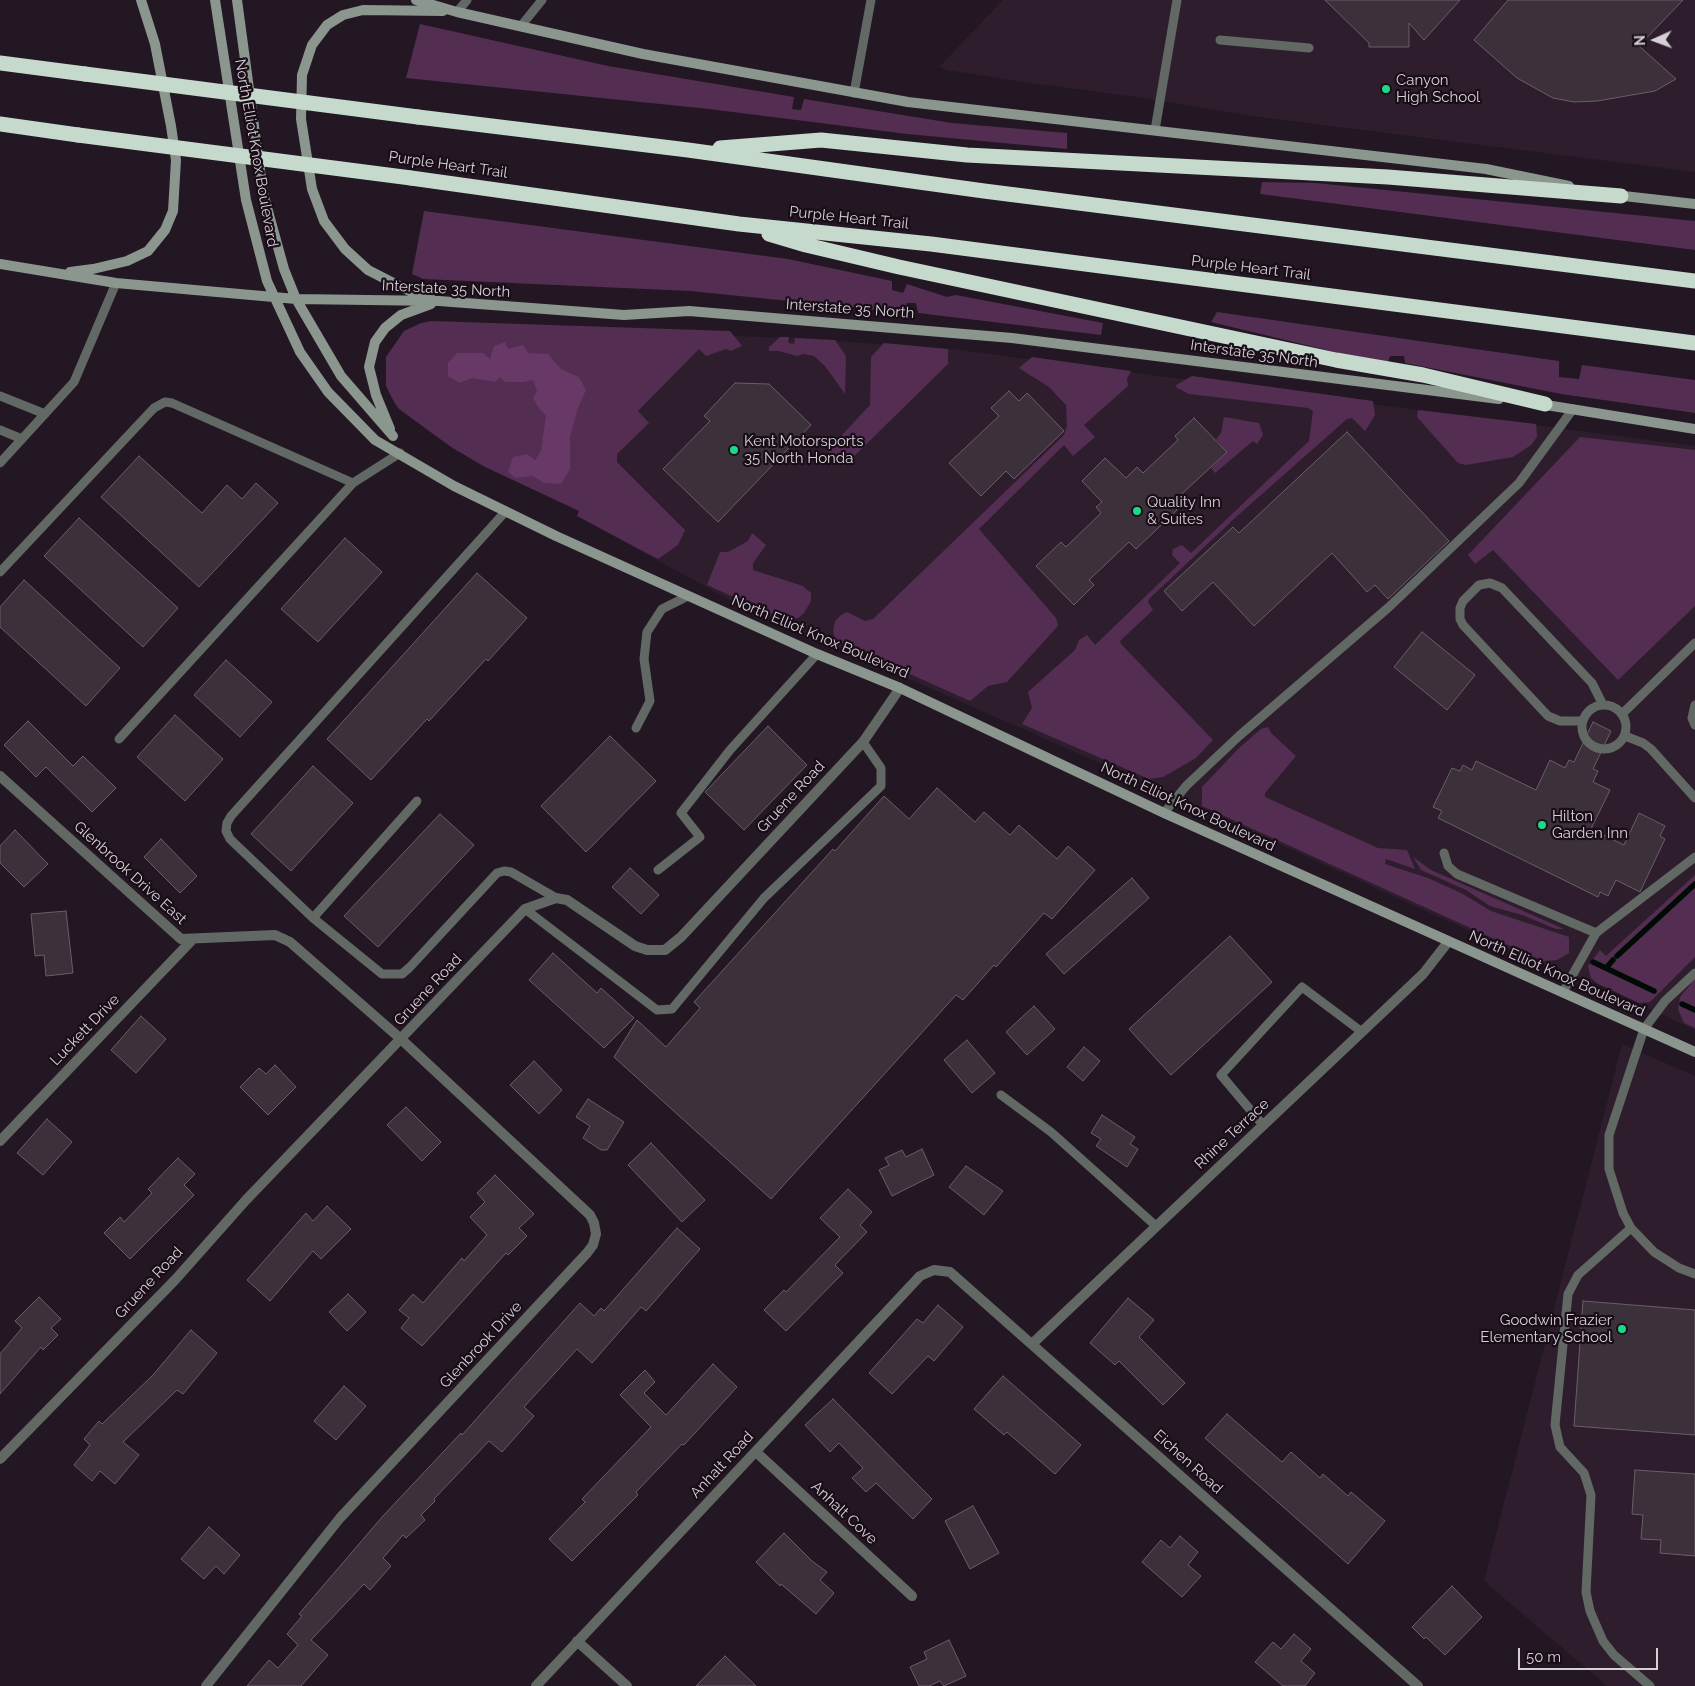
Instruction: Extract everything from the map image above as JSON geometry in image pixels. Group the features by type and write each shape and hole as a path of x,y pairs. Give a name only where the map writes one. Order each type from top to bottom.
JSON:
{"highway":[{"path":"0,63 1695,281"},
{"name":"Purple Heart Trail","path":"0,124 411,178 739,224 931,244 1695,343"},
{"path":"688,150 821,140 985,156 1388,177 1621,196"},
{"path":"739,224 806,246 899,267 1336,360 1423,375 1545,404"}],"main road":[{"path":"54,274 127,261 148,251 165,230 174,211 176,160 172,126 152,35 141,0"},
{"name":"North Elliot Knox Boulevard","path":"215,0 246,200 259,255 273,297 300,352 328,392 375,440 454,486 505,512 818,654 900,688 1164,813 1695,1052"},
{"name":"North Elliot Knox Boulevard","path":"237,0 263,193 281,260 296,299 341,376 392,436"},
{"path":"416,0 457,12 643,54 908,102 1486,169 1621,196 1695,204"},
{"path":"439,301 403,288 368,270 345,249 324,221 312,189 301,119 302,75 312,45 327,25 343,15 363,10 457,12"},
{"name":"Interstate 35 North","path":"0,264 116,283 296,299 439,301 624,315 689,311 1003,337 1330,379 1545,404 1695,429"},
{"path":"400,453 376,395 369,367 375,342 385,328 401,315 439,301"}],"street":[{"name":"Gruene Road","path":"0,1459 174,1280 246,1200 402,1040 525,909 556,898 567,900 635,946 647,950 665,950 681,937 863,742 900,688"},
{"name":"Glenbrook Drive East","path":"0,776 181,939 274,935 282,937 311,958 402,1040"},
{"name":"Luckett Drive","path":"0,1141 193,939"},
{"name":"Rhine Terrace","path":"1032,1344 1423,974 1448,942"},
{"name":"Glenbrook Drive","path":"206,1686 340,1518 593,1244 596,1234 590,1215 402,1040"},
{"name":"Eichen Road","path":"934,1270 950,1272 1418,1686"},
{"name":"Anhalt Road","path":"536,1686 920,1276 934,1270"},
{"name":"Anhalt Cove","path":"756,1452 912,1596"},
{"path":"577,1641 627,1686"}],"lane":[{"path":"457,12 467,0"},
{"path":"521,26 542,0"},
{"path":"854,93 871,0"},
{"path":"1155,130 1176,0"},
{"path":"1220,40 1309,48"},
{"path":"0,463 74,382 116,283"},
{"path":"1,399 45,414"},
{"path":"0,572 154,408 165,402 172,403 354,483"},
{"path":"1164,813 1186,786 1239,736 1389,607 1519,483 1574,409"},
{"path":"0,430 22,439"},
{"path":"119,739 354,483 400,453"},
{"path":"505,512 227,823 226,831 230,839 313,918 382,974 393,976 402,974 410,967 497,873 504,871 512,872 556,898"},
{"path":"1581,721 1560,722 1548,716 1463,625 1459,613 1460,608 1463,601 1479,585 1490,583 1502,588 1592,683 1603,705"},
{"path":"636,728 650,701 644,659 648,632 662,609 688,596"},
{"path":"1622,714 1695,643"},
{"path":"658,870 700,837 681,813 730,750 818,654"},
{"path":"1603,705 1616,709 1622,714 1625,720 1625,736 1616,747 1603,749 1585,740 1580,728 1581,721 1590,709 1603,705"},
{"path":"1695,705 1692,718 1695,725"},
{"path":"1625,736 1651,749 1695,798"},
{"path":"525,909 657,1010 672,1009 764,898 881,786 881,768 863,742"},
{"path":"313,918 417,801"},
{"path":"1444,854 1448,866 1457,874 1596,933"},
{"path":"1563,992 1596,933 1695,857"},
{"path":"1695,973 1665,1001 1644,1029 1609,1135 1609,1170 1623,1213 1631,1228 1654,1252 1679,1268 1695,1274"},
{"path":"1263,1126 1221,1075 1302,988 1362,1032"},
{"path":"1000,1094 1051,1132 1156,1226"},
{"path":"1631,1228 1578,1276 1568,1294 1555,1425 1560,1447 1584,1473 1591,1495 1586,1592 1590,1611 1604,1641 1614,1654 1650,1686"}],"shaded area":[{"name":"Canyon High School","path":"1003,0 1695,0 1695,172 1260,117 1130,96 1023,82 946,70 939,67"},
{"path":"420,24 608,66 794,97 792,109 801,110 804,99 952,123 1067,133 1067,149 907,134 709,109 406,78"},
{"path":"1262,182 1316,183 1695,221 1695,250 1260,194"},
{"path":"424,211 788,259 892,281 892,290 903,293 907,284 947,297 956,295 1103,323 1101,335 918,313 916,303 907,303 907,313 690,291 423,279 412,274"},
{"path":"1217,312 1559,361 1559,377 1579,379 1582,365 1695,380 1695,413 1561,394 1405,363 1404,356 1390,356 1388,362 1339,353 1211,322"},
{"path":"432,321 730,331 742,346 731,351 726,349 706,356 699,349 638,411 649,423 617,454 617,462 685,530 678,545 658,559 577,516 579,511 485,467 451,447 399,409 386,386 386,357 404,331 421,323"},
{"path":"642,333 793,338 951,349 1695,446 1695,1030 1598,984 1555,970 1161,790 728,599 577,516"},
{"path":"780,337 789,337 788,343 794,344 795,338 835,340 846,356 845,394 825,366 814,356 804,354 797,356 779,351 769,351 769,347"},
{"path":"505,342 508,349 523,345 528,353 548,354 561,369 579,377 586,390 578,408 570,437 570,469 561,484 544,483 533,476 515,478 508,472 513,457 527,454 535,460 541,451 546,415 540,410 533,398 537,391 533,380 505,382 500,377 495,382 472,378 460,383 448,376 448,363 457,353 483,353 490,359 494,346"},
{"path":"884,343 948,349 948,364 844,466 827,451 870,405 871,357"},
{"path":"1032,357 1131,371 1127,379 1128,386 1084,425 1095,437 1073,456 1064,445 979,529 1056,618 1058,626 1007,682 988,686 970,701 843,644 835,639 833,631 835,621 847,612 865,621 873,619 1064,435 1067,426 1066,405 1049,387 1019,368"},
{"path":"1192,376 1373,401 1375,415 1365,431 1352,418 1347,419 1236,517 1149,599 1148,602 1153,610 1120,641 1213,740 1196,758 1163,777 1149,779 1022,724 1032,708 1028,692 1075,650 1079,640 1087,635 1095,645 1180,563 1172,555 1173,549 1182,545 1191,553 1309,441 1313,411 1308,408 1189,394 1177,388 1176,385"},
{"path":"1418,410 1536,424 1537,437 1531,445 1513,457 1466,465 1458,463 1417,417"},
{"path":"1224,417 1259,423 1263,435 1257,444 1253,441 1215,473 1211,468 1227,452 1216,439 1221,433"},
{"path":"1580,437 1695,450 1695,606 1618,680 1493,550 1475,564 1468,555"},
{"path":"752,533 766,545 753,563 753,570 803,586 811,593 811,601 804,613 798,618 787,619 774,615 707,585 720,552 728,552 748,541"},
{"path":"1268,727 1271,733 1296,756 1265,793 1265,797 1378,848 1407,850 1415,869 1386,859 1385,864 1428,878 1461,893 1491,911 1569,937 1569,953 1557,960 1543,961 1202,806 1202,787 1239,748 1261,729"},
{"path":"1413,857 1431,870 1564,929 1556,929 1522,915 1490,906 1466,890 1421,870"},
{"path":"1695,875 1695,957 1650,1002 1639,1003 1598,984 1591,978 1588,966 1600,950 1606,956"},
{"path":"1695,979 1695,1028 1684,1023 1678,1009 1680,997"},
{"name":"Goodwin Frazier Elementary School","path":"1622,1044 1695,1076 1695,1686 1607,1686 1484,1581"}],"building":[{"path":"1325,0 1460,0 1424,40 1409,23 1409,47 1369,47 1369,43"},
{"path":"1508,0 1683,0 1639,46 1676,79 1655,91 1597,101 1574,102 1553,98 1517,78 1474,40"},
{"name":"Kent Motorsports 35 North Honda","path":"735,383 769,384 811,425 718,522 663,469 710,421 704,416"},
{"path":"1009,391 1019,401 1027,393 1064,431 1014,479 1006,471 981,496 949,463 999,416 991,408"},
{"name":"Quality Inn & Suites","path":"1194,418 1227,452 1171,504 1177,510 1136,549 1129,542 1089,580 1094,585 1074,605 1036,566 1061,542 1066,547 1101,513 1096,507 1102,502 1082,481 1105,458 1126,478 1137,467 1143,473 1178,440 1175,436"},
{"path":"1347,432 1449,541 1388,599 1375,585 1367,592 1332,553 1254,626 1213,582 1182,611 1164,591 1233,527 1239,533"},
{"path":"139,456 202,513 227,485 242,499 256,483 278,503 199,587 101,497"},
{"path":"79,518 178,608 143,647 44,556"},
{"path":"345,538 382,572 318,642 281,609"},
{"path":"477,573 527,618 429,721 427,719 371,780 327,739"},
{"path":"24,580 120,668 86,706 0,627 0,607"},
{"path":"1422,632 1475,675 1447,710 1394,667"},
{"path":"226,660 272,702 240,737 194,695"},
{"path":"175,715 223,759 185,801 137,757"},
{"path":"28,721 73,766 83,756 116,788 92,812 46,767 36,777 4,745"},
{"path":"1593,722 1611,731 1593,769 1598,771 1593,782 1610,790 1591,829 1624,845 1639,813 1665,826 1660,836 1665,839 1640,892 1616,880 1608,896 1600,892 1598,897 1438,818 1442,811 1433,807 1452,768 1460,771 1463,765 1472,770 1476,761 1536,790 1550,760 1565,768 1569,760 1574,762"},
{"path":"768,726 807,765 744,830 705,792"},
{"path":"610,736 656,781 586,852 541,806"},
{"path":"313,766 353,803 291,871 251,834"},
{"path":"937,788 975,822 984,812 1010,835 1019,825 1057,859 1068,846 1095,870 1052,919 1044,913 996,967 994,965 963,1000 956,995 771,1199 614,1057 637,1020 666,1047 700,1008 694,1002 833,849 835,851 884,796 909,819"},
{"path":"440,814 474,845 378,947 344,916"},
{"path":"15,830 48,864 24,887 0,863 0,846"},
{"path":"161,839 197,876 180,893 144,857"},
{"path":"630,868 659,895 641,914 612,887"},
{"path":"1132,878 1149,898 1064,974 1046,954"},
{"path":"66,911 73,973 46,976 44,955 35,956 31,914"},
{"path":"1230,936 1272,982 1171,1075 1129,1029"},
{"path":"553,953 597,993 601,988 634,1018 604,1048 529,980"},
{"path":"1034,1006 1055,1029 1027,1055 1006,1032"},
{"path":"141,1016 166,1039 136,1073 111,1050"},
{"path":"967,1040 995,1073 972,1093 944,1060"},
{"path":"1084,1047 1100,1061 1083,1081 1067,1067"},
{"path":"534,1061 562,1090 539,1114 510,1085"},
{"path":"275,1065 296,1087 268,1115 240,1087 259,1068 266,1074"},
{"path":"588,1099 624,1122 607,1150 601,1150 583,1138 590,1126 576,1117"},
{"path":"406,1107 441,1142 422,1161 387,1125"},
{"path":"1102,1115 1135,1137 1130,1144 1138,1149 1127,1167 1096,1146 1101,1139 1091,1133"},
{"path":"47,1119 72,1142 43,1175 17,1153"},
{"path":"651,1143 705,1200 682,1222 628,1165"},
{"path":"922,1149 934,1175 892,1196 879,1170 889,1165 885,1158 902,1150 906,1157"},
{"path":"178,1158 195,1174 184,1185 194,1195 130,1259 104,1233 120,1217 124,1222 152,1193 148,1189"},
{"path":"966,1166 1003,1191 984,1215 949,1187"},
{"path":"495,1175 534,1214 519,1228 527,1236 508,1255 506,1253 422,1346 401,1328 409,1318 399,1310 413,1294 423,1303 462,1258 464,1261 487,1235 470,1217 485,1202 477,1193"},
{"path":"848,1189 872,1212 860,1225 867,1232 835,1265 843,1273 786,1331 764,1310 784,1290 786,1292 840,1237 820,1218"},
{"path":"327,1206 351,1229 321,1259 313,1251 270,1301 247,1280 306,1213 313,1221"},
{"path":"677,1228 700,1249 646,1311 641,1307 592,1363 577,1349 524,1407 534,1416 502,1452 489,1441 434,1499 435,1501 421,1515 425,1520 406,1538 403,1535 383,1558 391,1566 370,1590 364,1584 311,1640 328,1655 301,1686 247,1686 269,1660 278,1668 298,1645 287,1634 302,1616 299,1614 383,1516 461,1433 462,1435 580,1303 594,1316 601,1308 604,1311"},
{"path":"348,1294 366,1312 347,1331 329,1312"},
{"path":"39,1297 61,1319 51,1328 58,1335 43,1350 41,1347 0,1394 0,1354 22,1328 15,1321"},
{"path":"1128,1298 1154,1320 1139,1337 1185,1383 1163,1405 1119,1361 1115,1365 1090,1343"},
{"path":"1583,1301 1695,1310 1695,1435 1574,1426"},
{"path":"938,1305 963,1327 934,1361 928,1356 892,1394 869,1373 917,1319 923,1323"},
{"path":"191,1330 217,1353 183,1394 177,1390 123,1442 139,1455 115,1484 100,1471 92,1481 74,1465 90,1445 84,1439 99,1421 102,1424 153,1375"},
{"path":"713,1364 737,1387 684,1445 682,1444 636,1492 638,1495 572,1561 549,1539 585,1502 582,1499 651,1427 620,1395 645,1370 655,1382 644,1393 666,1415"},
{"path":"1003,1376 1081,1445 1055,1474 1007,1432 1004,1435 974,1409"},
{"path":"344,1386 366,1406 336,1440 314,1421"},
{"path":"833,1399 932,1499 913,1519 876,1483 866,1492 852,1478 863,1468 839,1443 830,1452 805,1425"},
{"path":"1227,1414 1282,1462 1291,1452 1320,1478 1323,1474 1348,1496 1351,1492 1385,1521 1348,1564 1205,1438"},
{"path":"1635,1470 1695,1474 1695,1556 1660,1553 1661,1540 1641,1539 1643,1515 1632,1514"},
{"path":"973,1506 999,1553 970,1569 945,1521"},
{"path":"209,1527 240,1555 224,1574 216,1566 204,1579 181,1559"},
{"path":"784,1533 812,1561 827,1572 820,1580 834,1593 816,1614 781,1584 780,1586 756,1562"},
{"path":"1180,1536 1198,1552 1188,1565 1201,1576 1182,1597 1142,1562 1161,1540 1170,1548"},
{"path":"1452,1586 1482,1617 1445,1655 1412,1627"},
{"path":"1294,1634 1311,1649 1301,1661 1315,1673 1305,1686 1283,1686 1255,1662 1273,1642 1281,1649"},
{"path":"949,1640 966,1676 944,1686 940,1681 929,1686 919,1686 910,1667 927,1659 924,1652"},
{"path":"725,1656 756,1686 696,1686"}],"waterway":[{"path":"1617,956 1695,884"},
{"path":"1606,968 1613,960"},
{"path":"1593,962 1654,991"},
{"path":"1682,1004 1695,1010"}],"place":[{"name":"Canyon High School","path":"1386,89"},
{"name":"Kent Motorsports 35 North Honda","path":"734,450"},
{"name":"Quality Inn & Suites","path":"1137,511"},
{"name":"Hilton Garden Inn","path":"1542,825"},
{"name":"Goodwin Frazier Elementary School","path":"1622,1329"}]}
